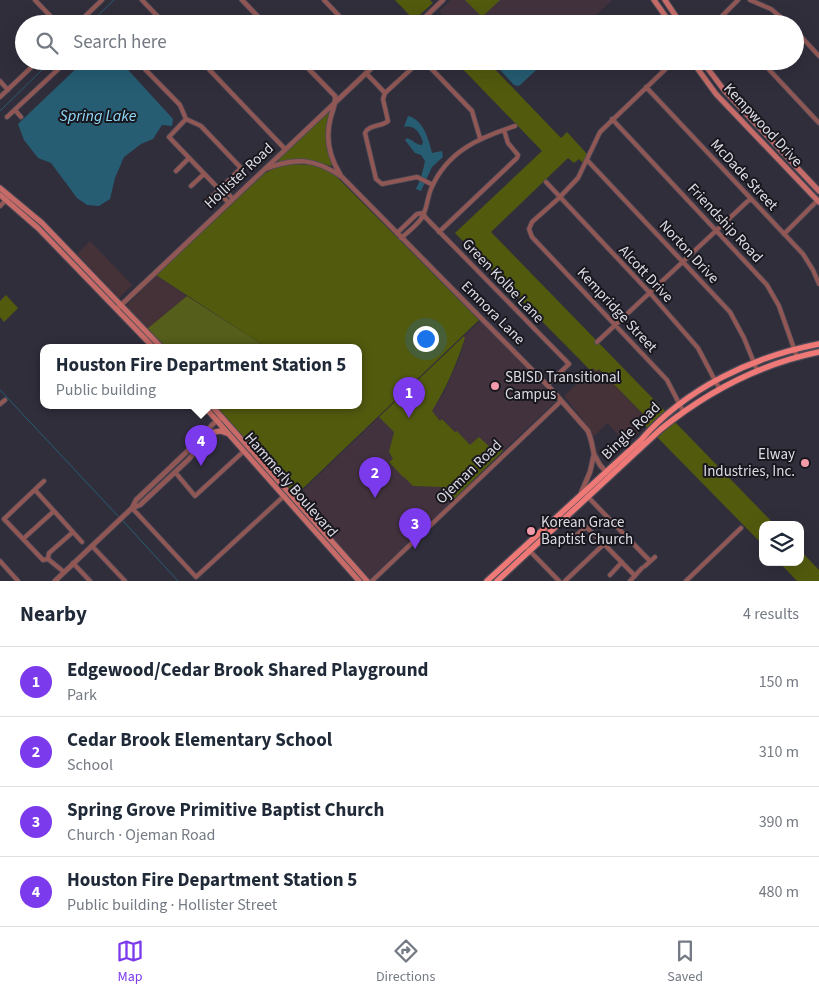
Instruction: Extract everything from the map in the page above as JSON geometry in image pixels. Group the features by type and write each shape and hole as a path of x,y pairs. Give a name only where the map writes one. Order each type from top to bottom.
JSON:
{"main road":[{"path":"654,0 665,15"},
{"path":"661,10 667,3 675,15"},
{"name":"Kempwood Drive","path":"698,70 711,89 819,201"},
{"name":"Kempwood Drive","path":"709,70 719,84 819,191"},
{"path":"711,89 719,84"},
{"path":"744,124 751,119"},
{"path":"779,160 785,155"},
{"path":"0,188 158,344"},
{"path":"0,195 9,198"},
{"path":"119,307 150,344"},
{"name":"Bingle Road","path":"643,442 657,421 679,403 715,380 754,362 794,349 819,344"},
{"name":"Bingle Road","path":"563,516 577,499 643,442 683,411 719,388 757,370 819,352"},
{"name":"Hammerly Boulevard","path":"207,409 318,530 359,581"},
{"name":"Hammerly Boulevard","path":"213,409 219,421 272,478 284,496 367,581"},
{"path":"210,433 222,431 230,434"},
{"name":"Bingle Road","path":"490,580 563,516 588,497 608,474"},
{"name":"Bingle Road","path":"497,581 527,549"}],"street":[{"path":"35,0 49,15"},
{"path":"86,15 102,0"},
{"path":"142,0 156,15"},
{"path":"242,0 256,15"},
{"path":"324,0 338,15"},
{"path":"427,15 443,0"},
{"path":"723,15 738,0"},
{"path":"750,0 771,9 777,15"},
{"path":"804,40 819,56"},
{"path":"0,97 29,70"},
{"path":"8,117 57,70"},
{"path":"147,70 180,104 186,119 201,126 241,168 206,203"},
{"path":"210,70 286,149"},
{"path":"310,70 335,96 336,102"},
{"name":"Hollister Road","path":"119,307 372,70"},
{"path":"410,70 385,94 383,99 388,123 368,128 365,133 376,179 382,184 418,177 431,183"},
{"path":"433,70 472,111 480,138"},
{"path":"559,198 578,178 600,132 664,70"},
{"path":"769,70 819,123"},
{"path":"368,75 385,94"},
{"path":"0,81 8,90"},
{"name":"McDade Street","path":"646,87 802,254 813,270 819,284"},
{"name":"Emnora Lane","path":"336,102 329,124 328,144 334,165 342,177 547,385 588,432 594,454 608,474"},
{"path":"15,110 21,117"},
{"path":"186,119 169,136 219,189 228,203"},
{"name":"Friendship Road","path":"612,119 717,229 767,285 779,306 797,357"},
{"path":"402,238 422,218 431,183 451,159 480,138 515,126"},
{"path":"439,232 517,158 518,155 507,140 504,130"},
{"path":"176,171 189,158"},
{"name":"Norton Drive","path":"587,160 730,312 744,338 757,370"},
{"name":"Emnora Lane","path":"265,169 287,162 309,161 329,168 342,177"},
{"path":"191,186 204,174"},
{"name":"Alcott Drive","path":"546,182 650,293 698,348 719,388"},
{"path":"219,189 224,189 233,199"},
{"path":"0,206 9,198"},
{"name":"Kempridge Street","path":"559,198 532,222 529,229 532,237 667,380 683,411"},
{"path":"597,342 750,199"},
{"path":"784,234 819,201"},
{"path":"397,233 417,214 423,213"},
{"name":"Green Kolbe Lane","path":"423,213 439,232 569,364 547,385"},
{"path":"0,404 5,400"},
{"name":"Ojeman Road","path":"372,581 561,401"},
{"path":"132,508 140,505 200,447 219,421"},
{"path":"55,581 132,508 136,500 196,443 213,424 219,421"},
{"path":"175,472 196,496 244,450"},
{"path":"577,499 583,490 590,472 594,454"},
{"path":"44,481 4,519 43,560 48,559 64,572"},
{"path":"34,490 82,542"},
{"path":"132,508 196,577 284,496"},
{"path":"588,497 650,561"},
{"path":"23,539 54,511"},
{"path":"582,522 634,576"},
{"path":"573,538 586,527"},
{"path":"686,581 742,528"},
{"path":"48,559 49,553 73,532"},
{"path":"565,581 604,544"},
{"path":"92,546 125,581"},
{"path":"527,549 558,581"},
{"path":"630,581 655,556"},
{"path":"0,561 16,580"},
{"path":"610,575 622,562"},
{"path":"73,563 90,581"}],"shaded area":[{"path":"451,0 612,0 596,15 443,15 439,11"},
{"path":"90,241 132,285 119,298 77,254"},
{"path":"156,275 187,296 147,329 127,308 127,305"},
{"name":"SBISD Transitional Campus","path":"480,321 537,379 553,397 555,402 503,451 500,448 495,452 470,445 457,431 455,432 443,419 441,421 431,411 444,393 460,356 464,336"},
{"path":"593,368 599,369 648,419 643,424 645,426 627,444 607,423 593,437 583,420 564,396"},
{"path":"379,417 394,432 390,455 409,474 415,486 441,487 454,499 369,580 296,497"}],"green space":[{"path":"395,0 430,0 433,3 420,15 409,15"},
{"path":"465,0 500,0 484,15 480,15"},
{"path":"464,70 496,70 561,138 567,132 587,154 583,163 579,159 574,163 568,158 491,232 665,411 648,428 643,424 648,419 599,369 596,371 593,368 591,371 455,233 542,151"},
{"path":"329,111 331,112 327,138 332,165 318,162 278,163 279,158"},
{"path":"291,164 314,165 333,173 479,320 295,496 219,409 362,409 362,344 261,344 156,275 265,173 277,167"},
{"path":"6,295 18,308 4,322 0,317 0,301"},
{"path":"187,296 261,344 161,344 147,329"},
{"path":"464,336 465,338 451,376 432,411 440,421 442,419 455,432 457,431 470,445 479,437 495,452 500,448 503,451 454,499 441,487 413,486 405,478 406,476 404,478 389,462 393,459 389,452 394,432 379,417"},
{"path":"675,422 771,521 759,521 759,541 657,437"},
{"path":"804,554 819,570 819,581 797,581 783,566 804,566"}],"water":[{"name":"Spring Lake","path":"75,70 128,70 173,119 172,126 162,125 153,139 141,144 124,157 115,178 110,199 99,206 87,205 77,198 51,163 38,158 24,140 18,124"},
{"path":"500,70 536,70 519,86 514,85"},
{"path":"408,116 418,121 427,136 432,153 442,151 443,157 432,167 421,191 416,189 425,161 421,155 415,153 405,140 407,138 420,145 423,142 416,130 411,127 404,127"}],"waterway":[{"path":"98,15 114,0"},
{"path":"0,111 42,70"},
{"path":"0,390 118,516"},
{"path":"123,521 178,581"}],"place":[{"name":"SBISD Transitional Campus","path":"495,386"},
{"name":"Edgewood/Cedar Brook Shared Playground","path":"409,418"},
{"name":"Elway Industries, Inc.","path":"805,463"},
{"name":"Houston Fire Department Station 5","path":"201,466"},
{"name":"Cedar Brook Elementary School","path":"375,498"},
{"name":"Korean Grace Baptist Church","path":"531,531"},
{"name":"Spring Grove Primitive Baptist Church","path":"415,549"}]}
